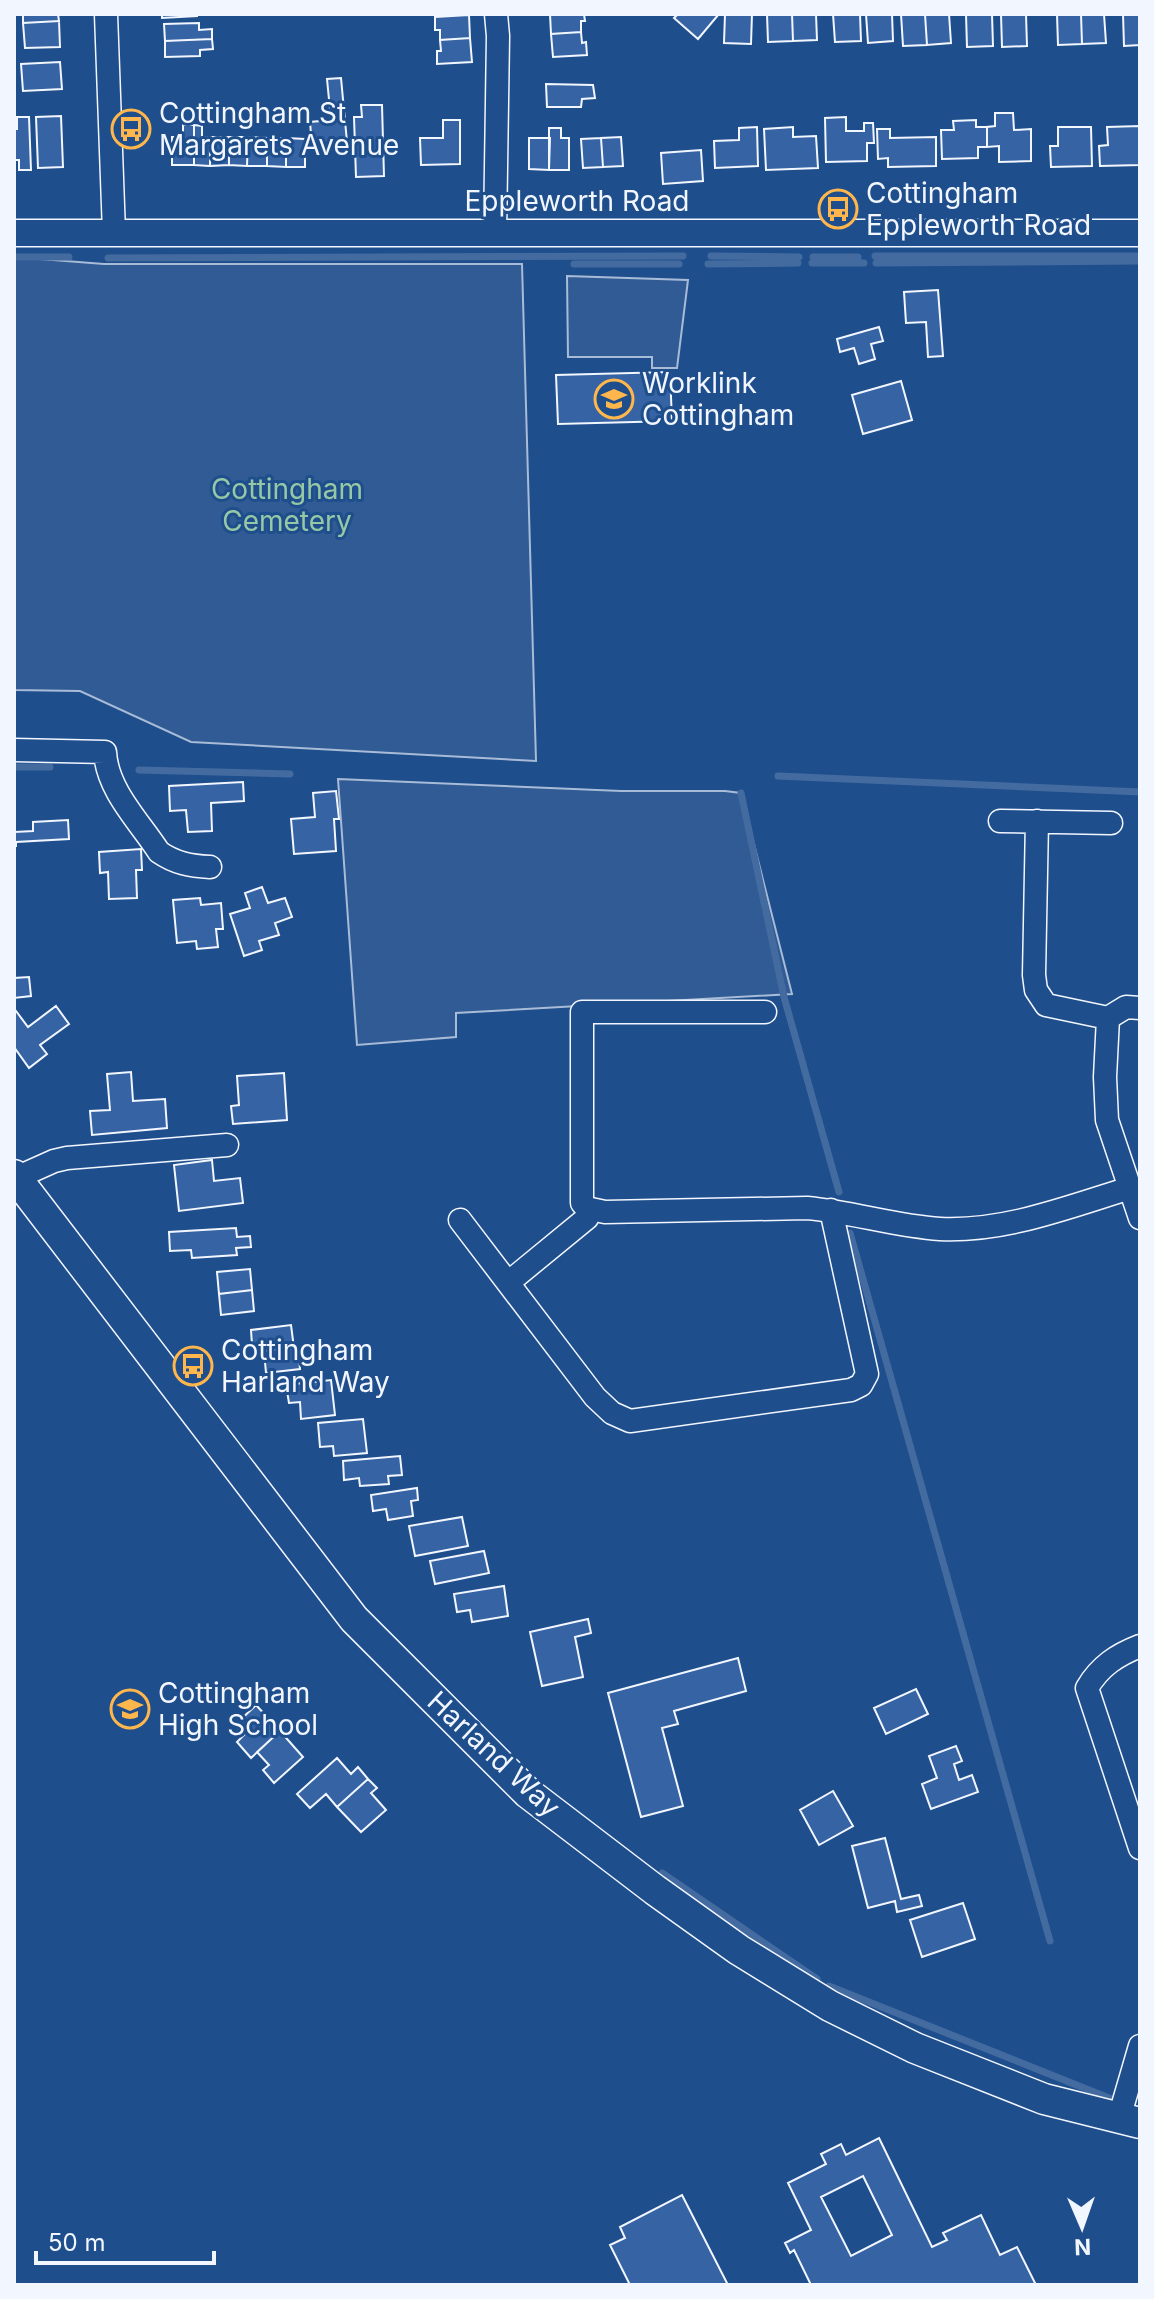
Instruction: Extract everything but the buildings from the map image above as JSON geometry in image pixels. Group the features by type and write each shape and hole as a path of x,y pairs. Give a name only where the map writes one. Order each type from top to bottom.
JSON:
{"main road":[{"name":"Harland Way","path":"15,1176 354,1619 528,1793 739,1950 830,2006 915,2048 1044,2099 1129,2121"}],"street":[{"path":"106,14 114,233"},
{"path":"495,233 496,14"},
{"name":"Eppleworth Road","path":"14,233 1140,233"},
{"path":"14,750 105,752 112,783 159,852 188,866 210,867"},
{"path":"1000,821 1111,823"},
{"path":"1037,821 1036,990 1046,1005 1108,1018 1126,1007 1140,1008"},
{"path":"765,1012 582,1012 582,1203 586,1208 621,1212 807,1208 939,1229 971,1228 1004,1225 1130,1188"},
{"path":"1108,1018 1105,1077 1107,1120 1140,1218"},
{"path":"15,1176 67,1158 227,1145"},
{"path":"509,1282 587,1218 592,1210"},
{"path":"460,1220 595,1397 612,1413 630,1421 851,1390 861,1385 867,1374 831,1210"},
{"path":"1140,1646 1118,1655 1095,1674 1087,1688 1140,1848"},
{"path":"1129,2121 1140,2046"}],"shaded area":[{"name":"Cottingham Cemetery","path":"14,257 104,264 522,264 536,761 191,742 80,691 14,690"},
{"path":"567,276 688,280 677,368 652,368 652,357 568,357"},
{"path":"338,779 741,793 792,994 456,1013 456,1037 357,1045"}],"waterway":[{"path":"108,258 683,256"},
{"path":"711,256 799,257"},
{"path":"875,256 1140,256"},
{"path":"14,257 69,257"},
{"path":"813,257 858,257"},
{"path":"876,263 1140,261"},
{"path":"708,264 798,263"},
{"path":"812,263 864,263"},
{"path":"574,264 679,264"},
{"path":"14,767 50,767"},
{"path":"139,770 290,774"},
{"path":"778,776 1140,792"},
{"path":"741,793 784,997 839,1192"},
{"path":"850,1233 1050,1941"},
{"path":"662,1873 817,1979"},
{"path":"829,1986 1119,2102"}],"place":[{"name":"Cottingham St Margarets Avenue","path":"131,129"},
{"name":"Cottingham Eppleworth Road","path":"838,209"},
{"name":"Worklink Cottingham","path":"614,399"},
{"name":"Cottingham Harland Way","path":"193,1366"},
{"name":"Cottingham High School","path":"130,1709"}]}
